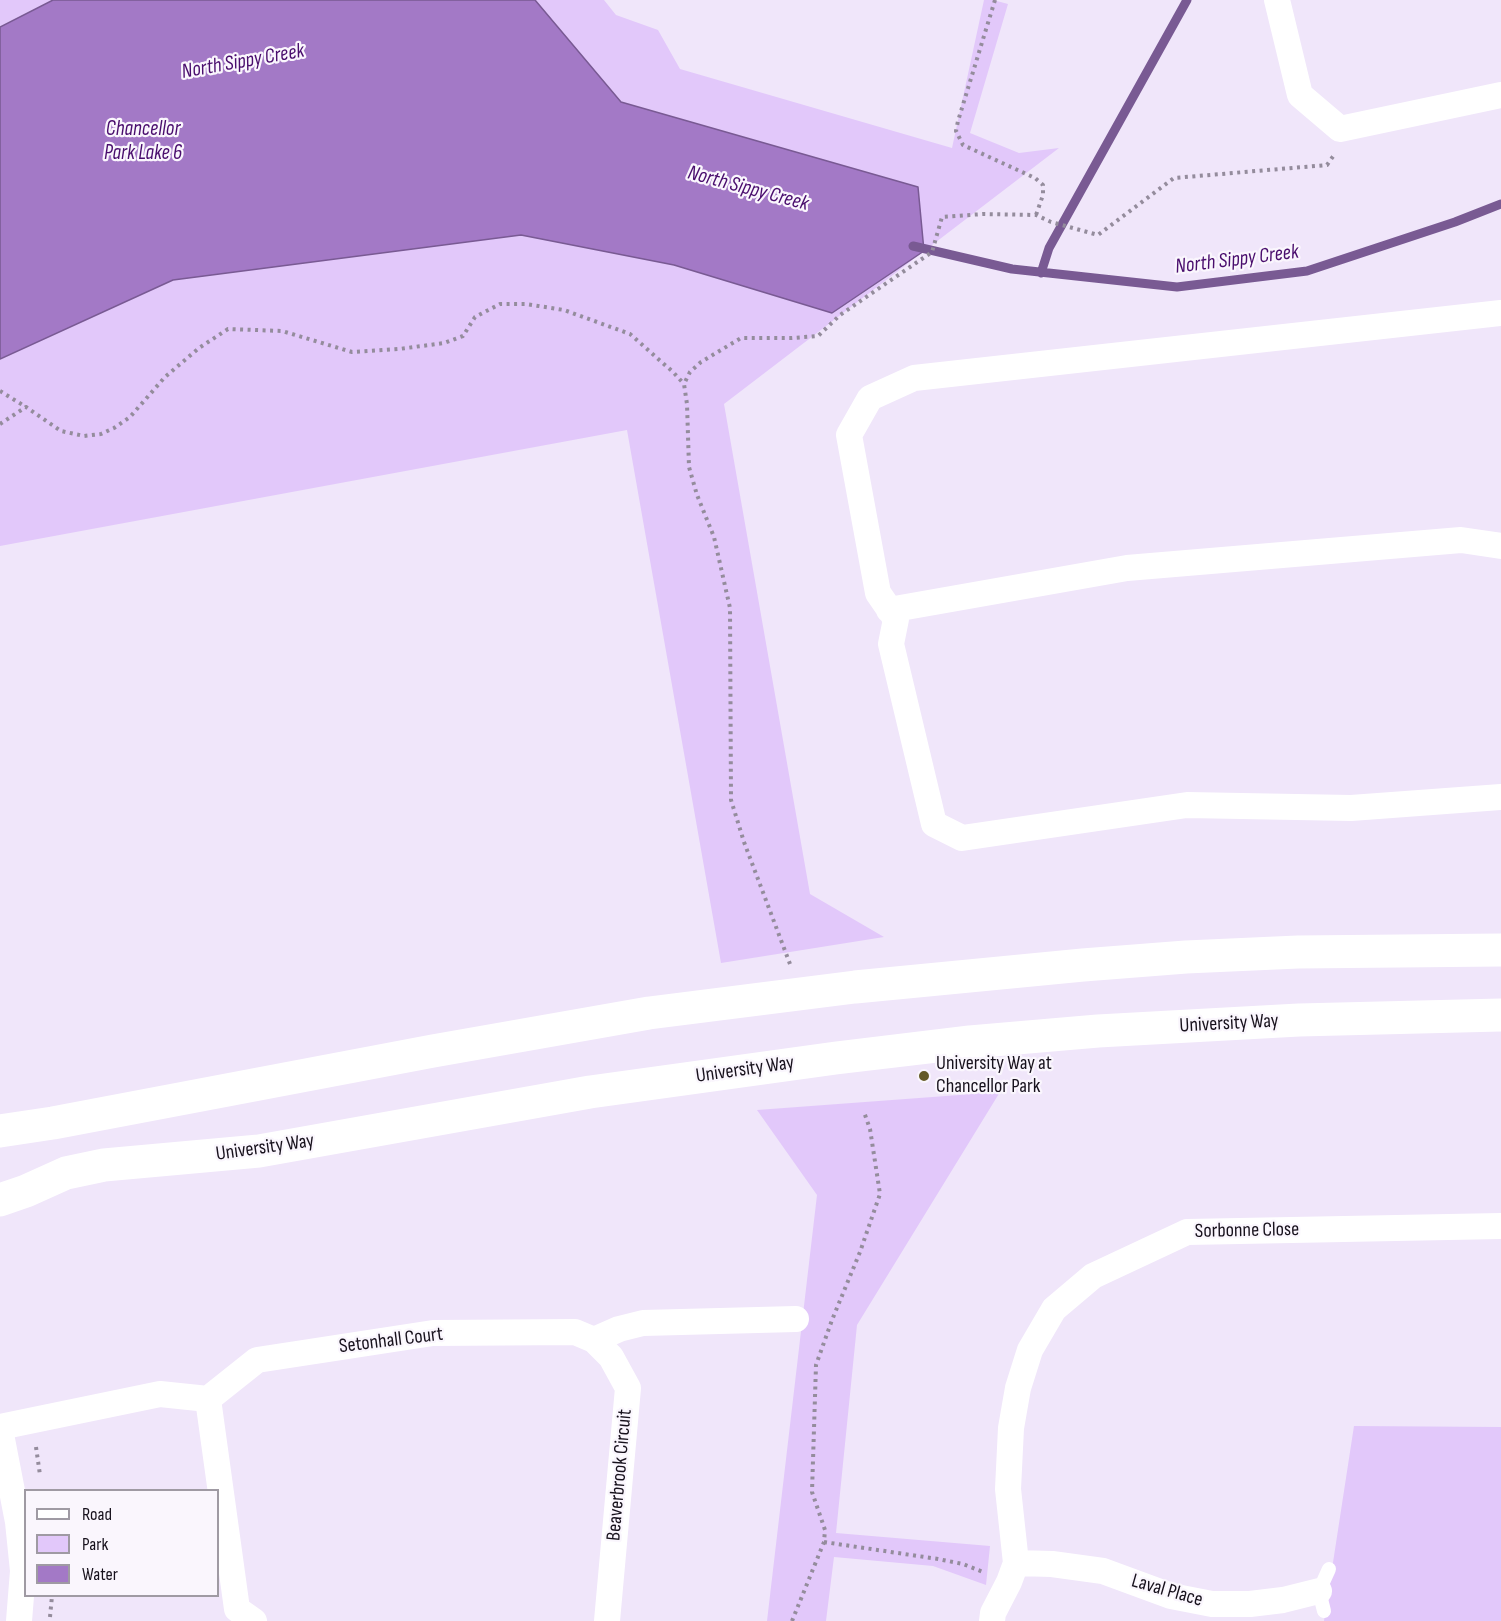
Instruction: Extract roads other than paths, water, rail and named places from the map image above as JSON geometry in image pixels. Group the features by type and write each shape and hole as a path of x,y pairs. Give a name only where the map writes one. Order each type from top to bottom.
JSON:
{"main road":[{"path":"0,1131 649,1013 844,988 1186,957 1298,952 1501,950"},
{"name":"University Way","path":"0,1200 66,1173 104,1165 259,1151 590,1092 836,1058 970,1042 1098,1031 1299,1020 1501,1015"}],"street":[{"path":"1277,0 1300,95 1340,129 1501,95"},
{"path":"1501,313 914,378 870,398 849,435 879,593 896,619 891,644 934,824 962,838 1187,805 1351,808 1501,797"},
{"path":"889,610 1127,568 1461,540 1501,546"},
{"name":"Sorbonne Close","path":"992,1621 993,1613 1016,1563 1008,1489 1011,1428 1018,1388 1030,1350 1054,1309 1093,1276 1187,1232 1501,1226"},
{"path":"594,1340 620,1329 643,1323 796,1320"},
{"name":"Setonhall Court","path":"208,1399 257,1360 433,1333 575,1332 594,1340"},
{"name":"Beaverbrook Circuit","path":"594,1340 611,1357 628,1388 607,1621"},
{"path":"18,1618 22,1571 18,1522 0,1428 160,1394 208,1399 237,1609 254,1621"},
{"name":"Laval Place","path":"1016,1563 1052,1564 1103,1571 1171,1596 1212,1604 1250,1604 1283,1600 1324,1590"}],"water":[{"name":"Chancellor Park Lake 6","path":"53,0 535,0 621,102 918,187 924,251 832,313 674,265 521,235 173,280 0,359 0,27"}],"waterway":[{"path":"1041,273 1049,248 1187,0"},
{"name":"North Sippy Creek","path":"913,246 1012,269 1177,287 1307,271 1455,222 1501,204"}],"place":[{"name":"University Way at Chancellor Park","path":"924,1076"}]}
